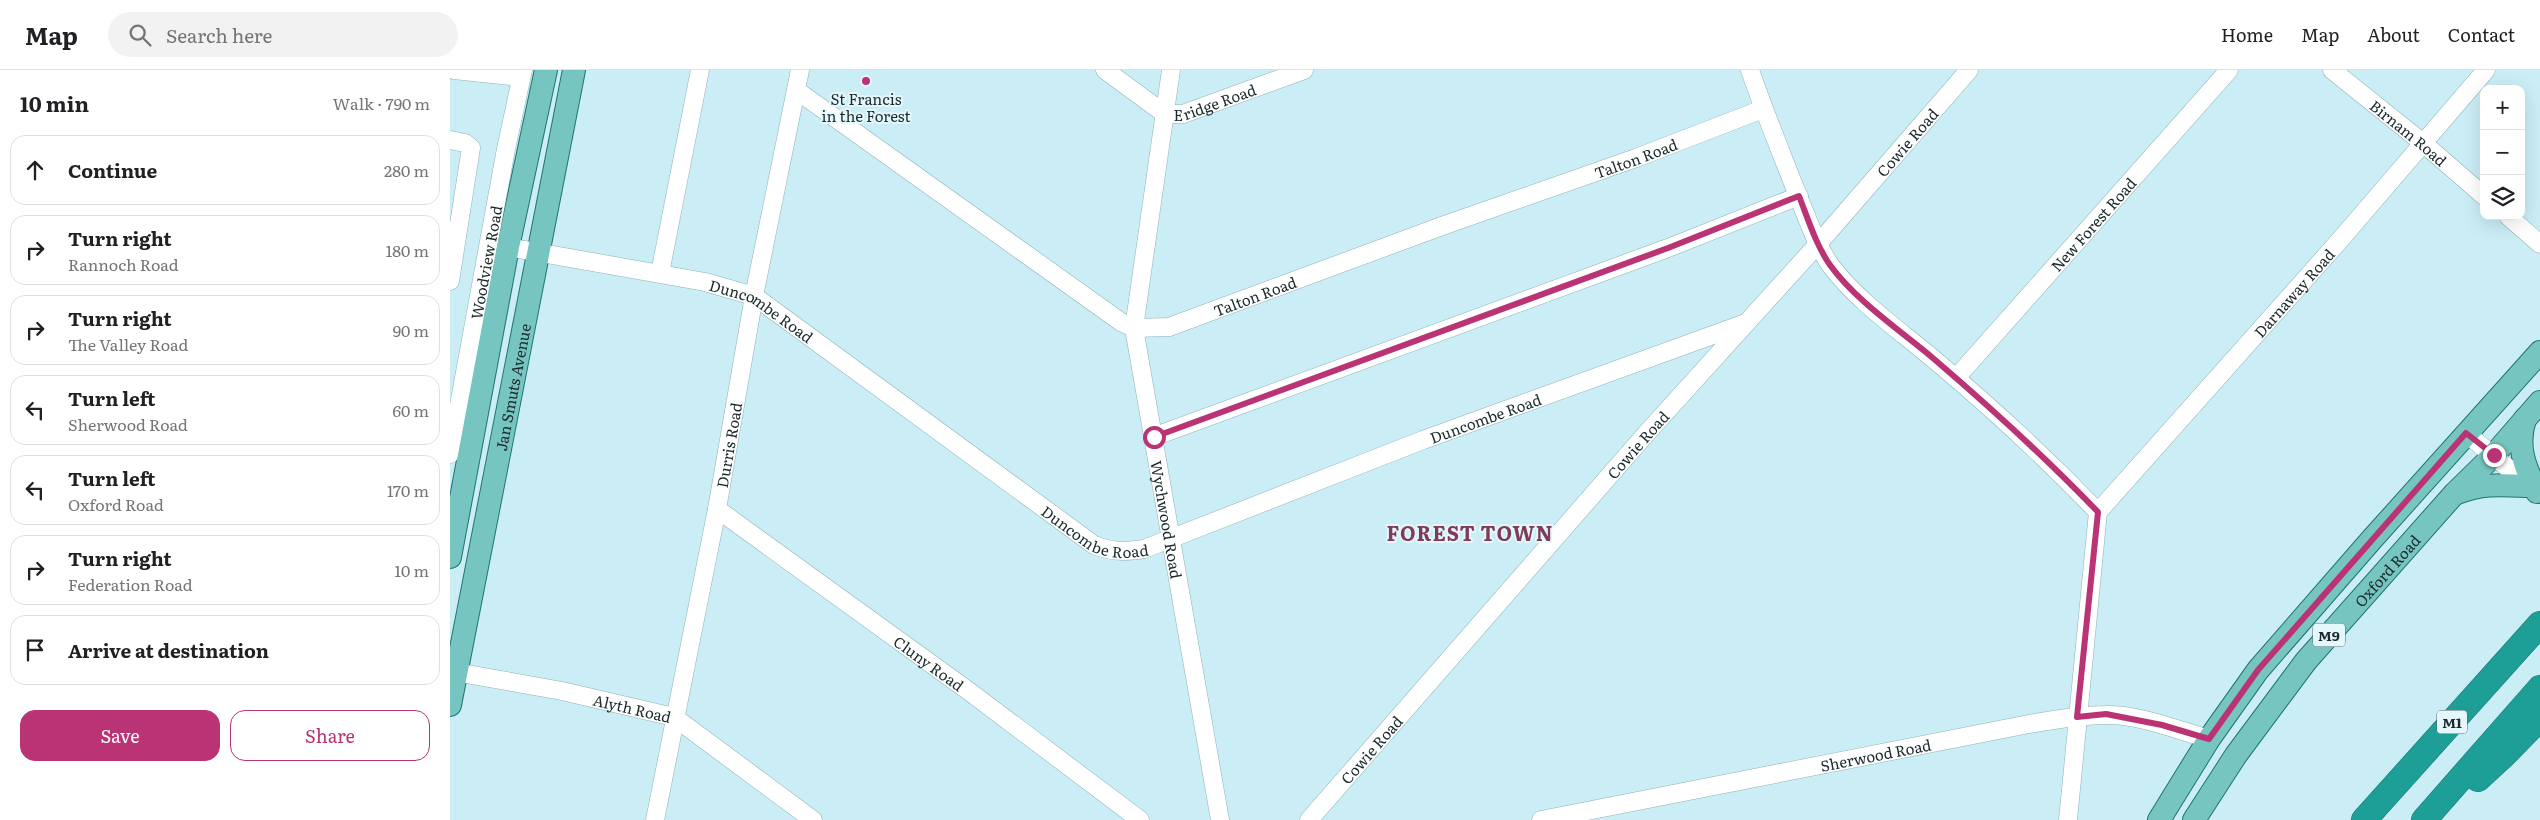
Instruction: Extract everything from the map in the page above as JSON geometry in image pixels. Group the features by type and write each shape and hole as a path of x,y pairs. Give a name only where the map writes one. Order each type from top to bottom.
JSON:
{"highway":[{"name":"M1","path":"2364,820 2540,624"},
{"path":"2425,820 2540,688"},
{"path":"2425,820 2504,755 2540,718"}],"main road":[{"name":"Jan Smuts Avenue","path":"450,557 508,246 546,70"},
{"name":"Jan Smuts Avenue","path":"450,705 453,672 483,542 536,252 574,70"},
{"name":"Oxford Road","path":"2159,820 2209,739 2258,670 2466,433 2540,352"},
{"name":"Oxford Road","path":"2194,820 2236,755 2306,661 2540,402"},
{"path":"2455,494 2477,485 2491,484 2535,491 2525,464 2521,446 2521,433 2525,420"}],"street":[{"path":"454,70 522,74"},
{"path":"660,273 700,70"},
{"name":"Durris Road","path":"655,820 674,717 717,509 754,296 800,70"},
{"name":"Eridge Road","path":"1105,70 1165,114 1183,114 1304,70"},
{"name":"Wychwood Road","path":"1171,70 1134,328 1220,820"},
{"path":"1750,70 1763,109 1818,244 1830,265 1853,290 1956,378 2074,487 2098,512 2068,820"},
{"name":"Cowie Road","path":"1309,820 1746,323 1818,244 1969,70"},
{"name":"New Forest Road","path":"1956,378 2229,70"},
{"name":"Birnam Road","path":"2332,70 2423,143 2480,193"},
{"name":"Darnaway Road","path":"2098,512 2340,240 2486,70"},
{"name":"Woodview Road","path":"450,454 506,149 522,74"},
{"path":"796,90 1095,304 1134,328"},
{"name":"Talton Road","path":"1134,328 1169,328 1442,226 1636,158 1763,109"},
{"path":"450,140 465,143 470,148 450,280"},
{"path":"1154,437 1668,248 1799,196"},
{"path":"2513,220 2540,244"},
{"name":"Duncombe Road","path":"508,246 660,273 732,289 754,296 1094,545 1110,551 1124,552 1144,549 1423,440 1746,323"},
{"path":"2466,433 2535,491"},
{"name":"Cluny Road","path":"717,509 970,692 1140,820"},
{"name":"Alyth Road","path":"453,672 580,694 674,717 813,820"},
{"name":"Sherwood Road","path":"1541,820 2029,724 2077,717 2106,714 2162,725 2209,739"}],"place":[{"name":"St Francis in the Forest","path":"866,81"}],"district":[{"name":"FOREST TOWN","path":"1470,532"}],"route":[{"path":"1154,437 1668,248 1799,196 1818,244 1830,265 1853,290 1956,378 2074,487 2098,512 2077,717 2106,714 2162,725 2209,739 2258,670 2466,433 2494,455"}]}
